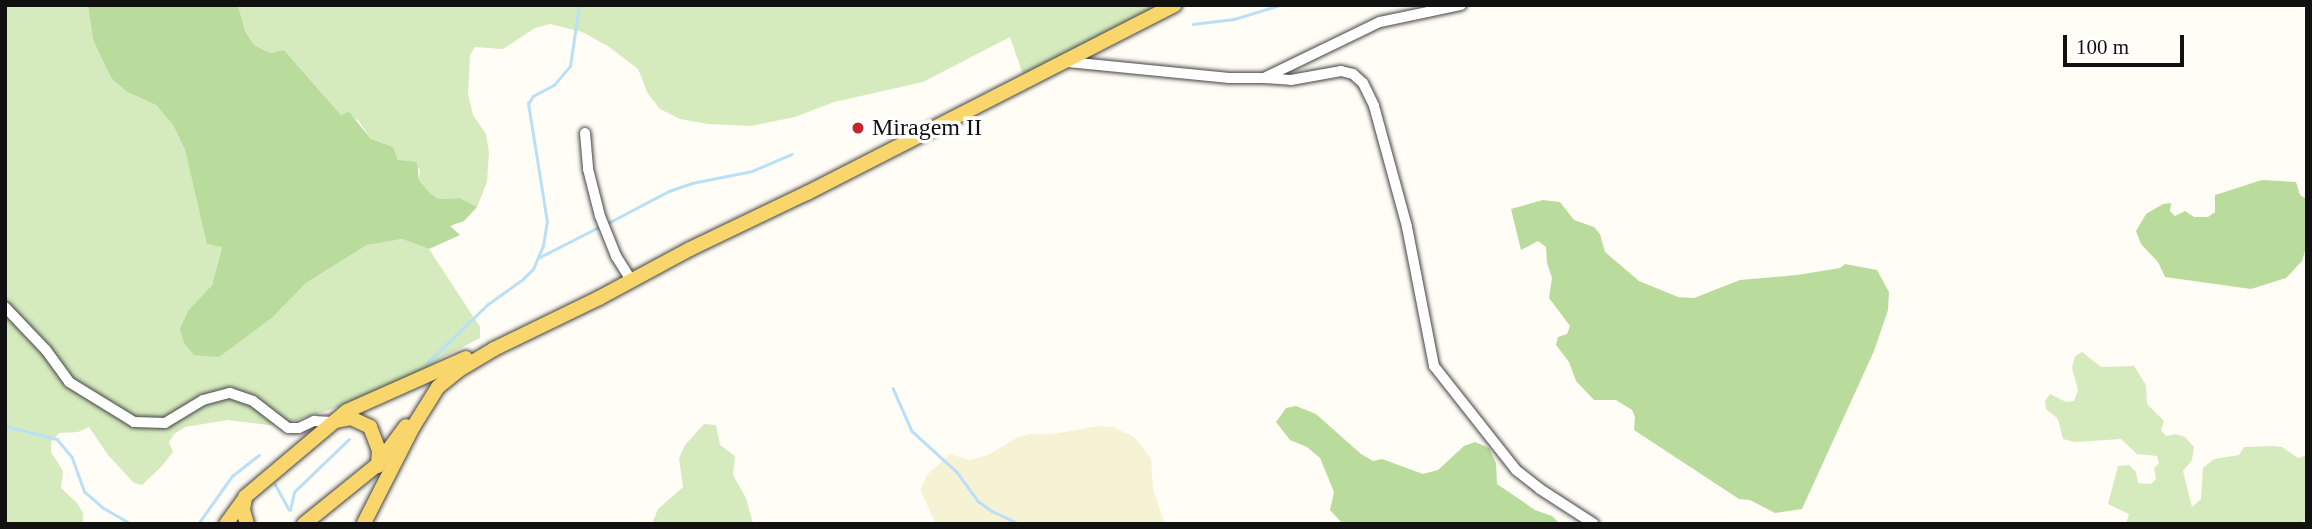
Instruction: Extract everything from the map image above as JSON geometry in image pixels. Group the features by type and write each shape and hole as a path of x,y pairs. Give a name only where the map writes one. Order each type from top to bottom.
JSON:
{"main road":[{"path":"304,524 378,464 438,387 459,370 494,349 1068,62 1175,5"},
{"path":"226,524 246,496 331,422 370,400 494,349"},
{"path":"364,523 413,427 438,387"},
{"path":"331,422 351,418 370,427 379,450 364,523"},
{"path":"246,496 243,510 247,524"}],"street":[{"path":"1264,78 1380,22 1461,5"},
{"path":"1068,62 1229,78 1290,80 1341,71 1353,74 1363,83 1374,106 1418,270 1434,366 1516,470 1594,524"},
{"path":"585,133 588,169 600,216 616,256 631,280"},
{"path":"5,307 46,350 69,382 134,422 165,423 203,401 230,393 253,401 288,428 299,428 314,421 331,422"}],"shaded area":[{"path":"1098,426 1113,427 1134,437 1151,458 1153,489 1165,524 936,524 920,490 927,475 950,454 969,460 988,455 1018,437"}],"green space":[{"path":"5,5 88,5 93,40 111,78 127,92 156,105 173,125 185,150 208,244 222,246 212,285 201,297 273,317 306,283 367,245 402,239 429,249 480,327 480,338 441,358 416,377 358,401 287,423 269,425 228,420 185,427 174,434 169,442 173,452 142,485 134,483 108,455 89,427 78,432 59,433 51,442 51,452 63,471 61,488 77,503 83,513 83,524 5,524"},
{"path":"88,5 238,5 245,31 254,45 270,53 284,50 341,115 349,112 371,139 393,147 398,160 417,162 419,180 438,199 460,198 477,207 464,221 450,226 460,235 429,249 402,239 367,245 306,283 273,317 219,357 194,355 184,343 180,329 188,311 212,285 222,247 207,244 185,150 173,125 156,105 127,92 111,78 93,40"},
{"path":"238,5 1167,5 1024,78 1010,37 923,82 834,102 795,117 751,126 708,124 680,119 660,109 648,94 638,69 608,46 582,32 550,24 535,28 503,49 475,47 470,55 468,94 473,115 486,134 489,152 487,182 477,207 460,198 438,199 419,180 420,169 398,160 393,147 371,139 358,120 341,115 284,50 270,53 254,45 245,31"},
{"path":"2262,180 2296,182 2300,195 2307,199 2307,244 2302,261 2286,278 2251,289 2165,277 2158,262 2141,244 2136,231 2146,214 2163,204 2171,203 2170,211 2175,216 2185,211 2194,217 2208,217 2215,212 2215,195"},
{"path":"1543,200 1560,202 1574,220 1594,227 1600,234 1605,252 1639,281 1678,297 1694,298 1740,280 1797,275 1840,268 1845,264 1877,270 1889,292 1888,310 1874,351 1802,509 1775,513 1750,500 1739,499 1634,430 1635,417 1632,410 1616,400 1594,400 1576,381 1569,362 1556,345 1558,337 1567,334 1570,326 1549,298 1552,278 1546,247 1538,241 1521,250 1511,209"},
{"path":"2082,352 2101,367 2134,366 2146,385 2147,404 2164,421 2161,430 2166,436 2176,434 2185,437 2194,447 2192,460 2183,471 2192,507 2201,499 2203,468 2214,459 2239,455 2244,447 2273,446 2282,447 2298,458 2307,455 2305,519 2301,524 2126,524 2129,514 2108,504 2118,466 2129,465 2136,472 2138,483 2151,484 2156,479 2154,468 2159,463 2157,456 2137,454 2121,439 2075,442 2063,439 2058,419 2046,409 2045,401 2050,394 2066,402 2074,401 2078,390 2072,368 2075,356"},
{"path":"1296,406 1316,414 1361,454 1373,461 1382,459 1423,474 1438,470 1464,446 1475,442 1489,448 1496,463 1497,484 1535,510 1552,516 1560,524 1343,524 1330,510 1334,492 1320,458 1307,447 1290,440 1276,422 1286,408"},
{"path":"704,424 716,425 720,445 735,456 733,475 746,498 753,524 652,524 658,509 683,487 679,458 685,445"}],"waterway":[{"path":"427,363 488,304 533,269 543,246 547,222 528,104 533,96 554,85 570,66 579,5"},
{"path":"1193,24 1234,19 1280,5"},
{"path":"608,223 669,191 692,183 752,171 792,154"},
{"path":"538,258 597,228"},
{"path":"893,388 912,431 957,472 978,501 1020,524"},
{"path":"5,426 57,439 72,457 85,492 102,507 132,524"},
{"path":"290,510 294,492 349,439"},
{"path":"198,524 232,476 259,455"},
{"path":"275,484 289,509"}],"place":[{"name":"Miragem II","path":"858,128"}]}
